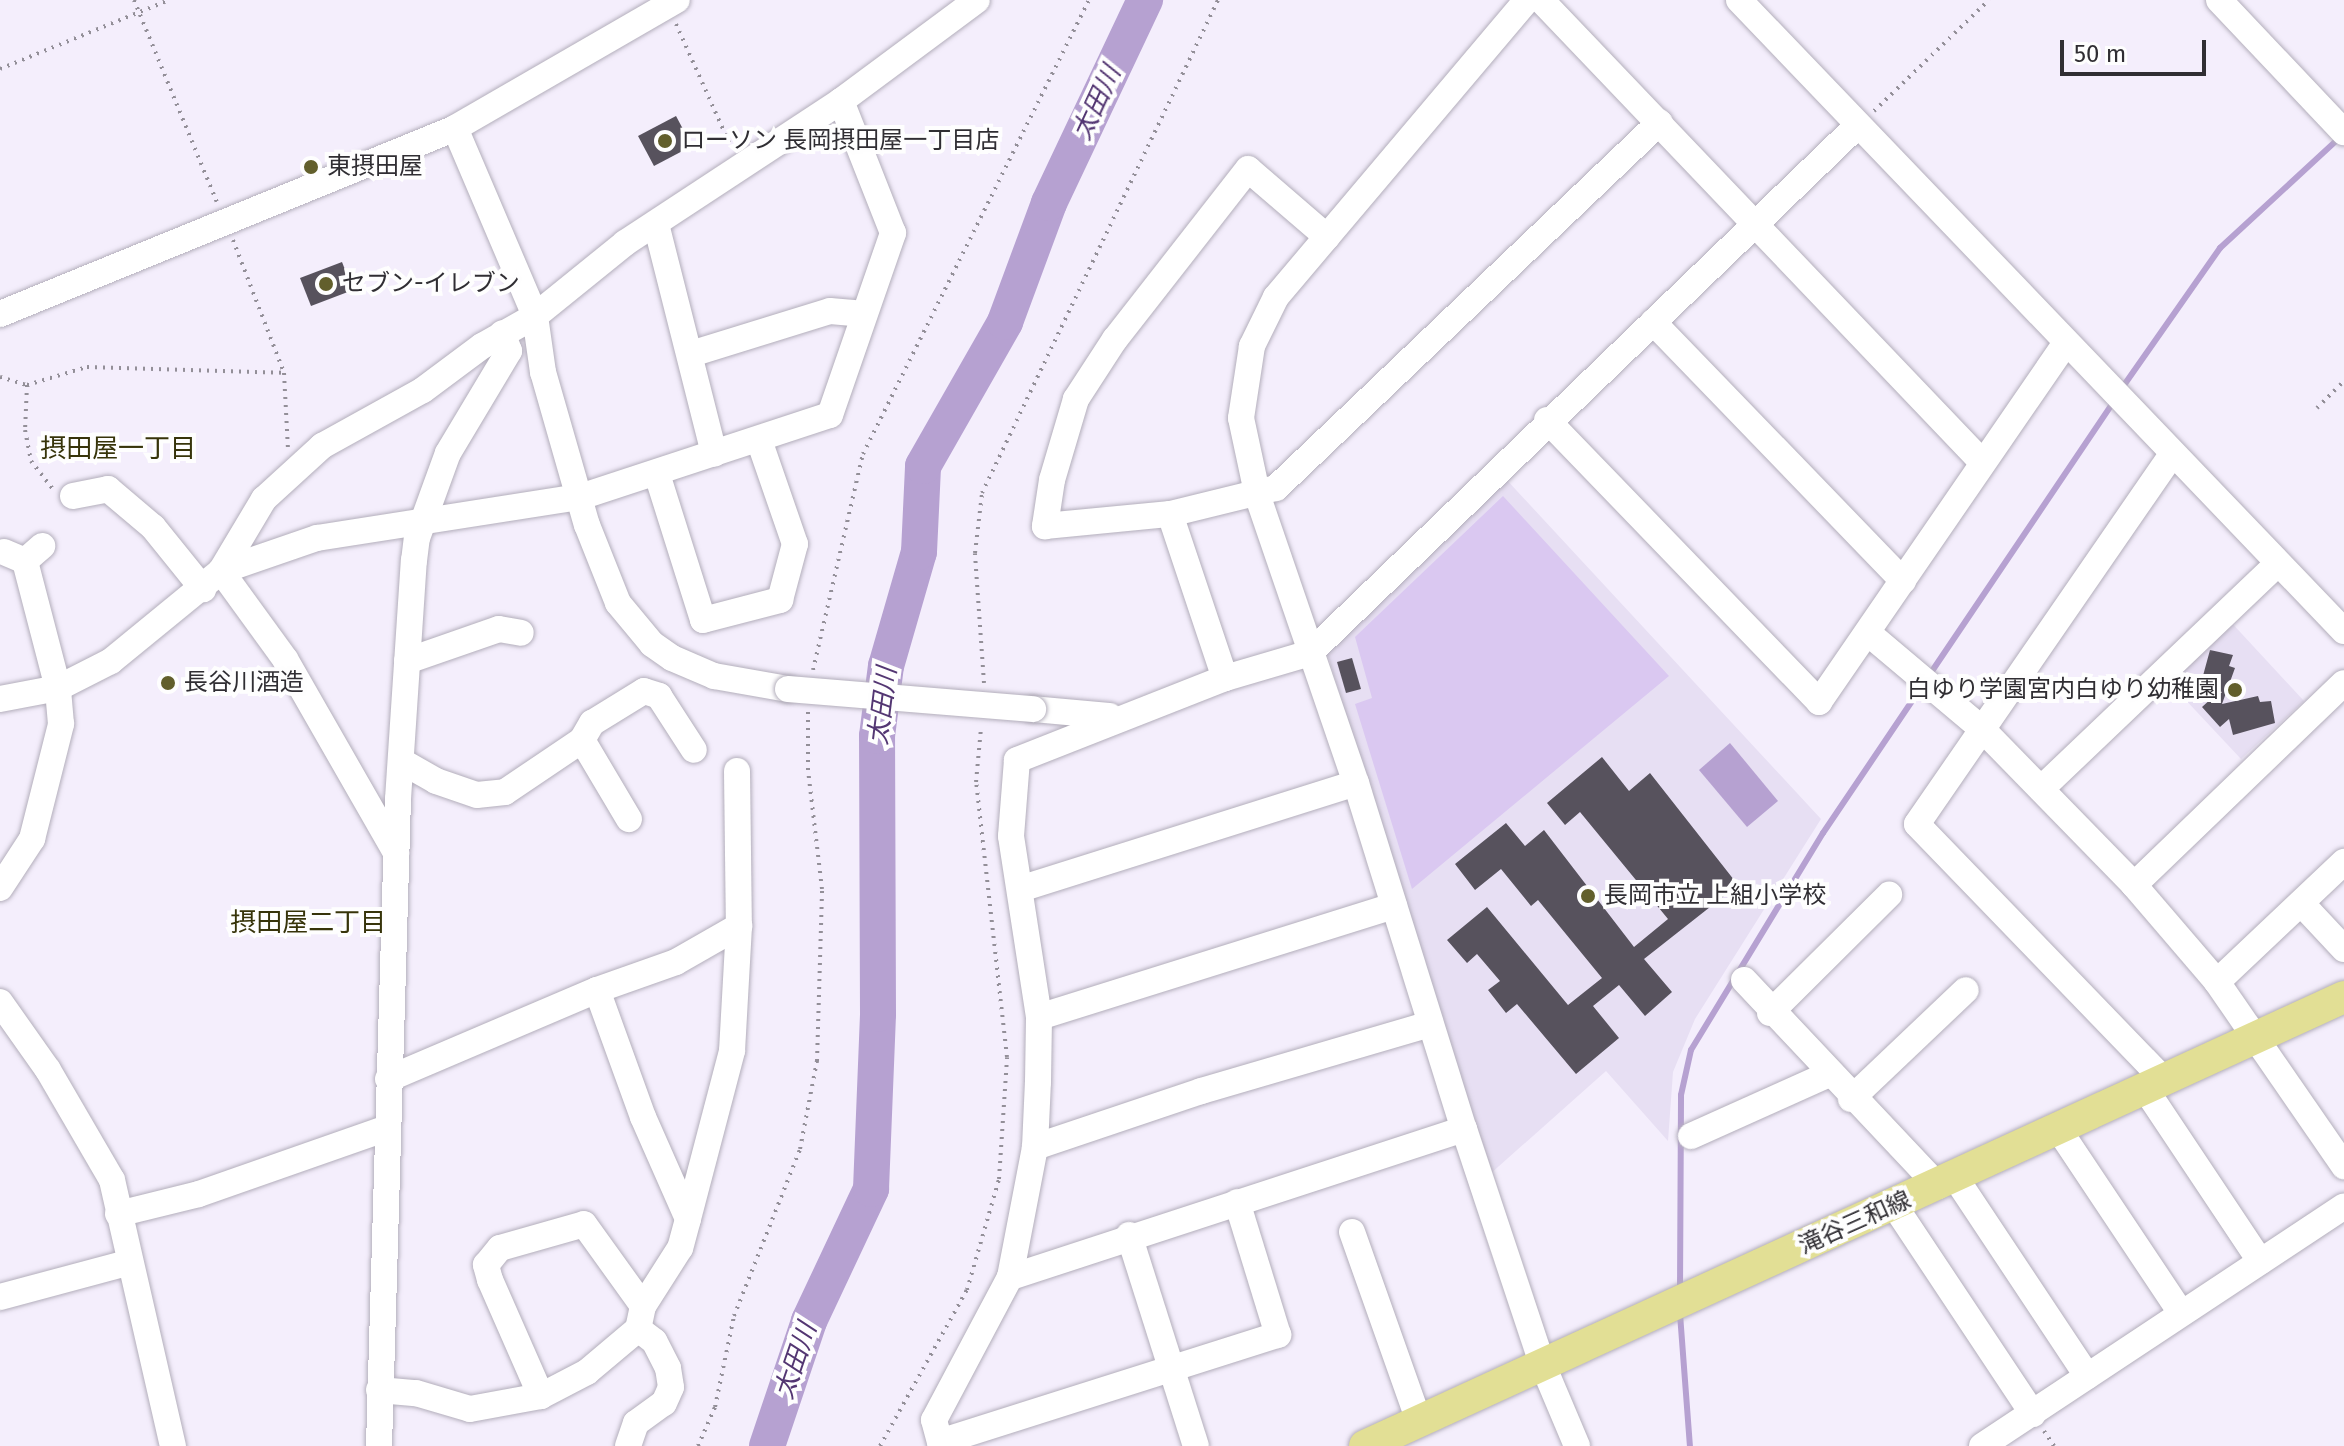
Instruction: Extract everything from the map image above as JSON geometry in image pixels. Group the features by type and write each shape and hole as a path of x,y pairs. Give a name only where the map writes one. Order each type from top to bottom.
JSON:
{"main road":[{"name":"滝谷三和線","path":"1365,1446 1542,1363 1947,1182 2344,997"}],"street":[{"path":"212,580 264,499 291,471 391,404 423,390 502,333 535,316 656,224 841,101 977,0"},
{"path":"1527,0 1276,297 1252,346 1241,418 1258,497 1356,783 1464,1129 1542,1363 1577,1446"},
{"path":"1541,0 1982,462"},
{"path":"1739,0 2065,344 2344,631"},
{"path":"2219,0 2344,132"},
{"path":"0,314 455,128 672,3"},
{"path":"0,699 58,688 111,661 212,580 317,538 580,497 830,415 862,314 893,233 841,101"},
{"path":"1327,237 1248,169 1115,339 1076,399 1052,480 1045,526 1170,514 1258,497 1276,488 1385,388 1660,122"},
{"path":"1237,1202 1278,1335 937,1444 934,1420 1010,1277 1035,1147 1039,1017 1010,802 1017,760 1225,678 1310,653 1547,420 1857,126"},
{"path":"455,128 535,316 543,372 604,576 618,603 652,644 714,676 799,692 1121,717"},
{"path":"656,224 714,454"},
{"path":"691,354 830,311 862,314"},
{"path":"1653,322 1903,581"},
{"path":"379,1446 385,1129 401,761 417,538 426,521 448,453 509,351 502,333"},
{"path":"1547,420 1819,702 2065,344"},
{"path":"657,474 703,620 780,600 795,544 759,440"},
{"path":"2172,454 1917,824 2156,1086 2260,1261"},
{"path":"73,496 108,489 212,580 285,659 399,857"},
{"path":"1170,514 1225,678"},
{"path":"0,888 21,861 46,800 61,724 58,688 24,553"},
{"path":"2041,789 2277,564"},
{"path":"407,661 499,629 521,633"},
{"path":"1868,633 1983,730 2134,885 2217,982 2259,1038 2344,1166"},
{"path":"2134,885 2344,683"},
{"path":"401,761 436,781 477,795 495,794 582,740 592,723 644,691 659,696 694,750"},
{"path":"582,740 629,819"},
{"path":"379,1390 416,1393 470,1409 541,1396 587,1372 641,1318 680,1248 732,1051 739,926 737,771"},
{"path":"1020,889 1356,783"},
{"path":"2217,982 2344,862"},
{"path":"1770,1013 1889,895"},
{"path":"2301,903 2344,949"},
{"path":"1039,1017 1394,906"},
{"path":"388,1079 597,990 676,962 739,926"},
{"path":"1744,980 1770,1013 1851,1099 1947,1182 2087,1376"},
{"path":"597,990 643,1117 688,1219"},
{"path":"1851,1099 1966,990"},
{"path":"0,1002 98,1152 112,1180 127,1263 173,1446"},
{"path":"1035,1147 1201,1091 1430,1024"},
{"path":"1691,1136 1829,1074"},
{"path":"118,1214 199,1194 385,1129"},
{"path":"1010,1277 1129,1235 1464,1129"},
{"path":"2059,1130 2181,1313"},
{"path":"1894,1205 2033,1414"},
{"path":"1982,1446 2344,1206"},
{"path":"541,1396 486,1265 500,1248 584,1224 668,1368 671,1387 664,1403 636,1423 628,1446"},
{"path":"1352,1232 1419,1421"},
{"path":"1129,1235 1196,1446"},
{"path":"0,1297 127,1263"}],"path":[{"path":"134,0 284,373 291,471"},
{"path":"0,69 169,0"},
{"path":"813,678 863,454 1089,0"},
{"path":"1857,126 1989,0"},
{"path":"672,3 741,168"},
{"path":"0,377 27,385 87,367 284,373"},
{"path":"2317,408 2344,381"},
{"path":"27,385 25,430 31,461 53,490 73,496"},
{"path":"698,1446 715,1407 734,1316 800,1149 817,1061 822,889 799,692"}],"shaded area":[{"name":"長岡市立 上組小学校","path":"1505,478 1821,819 1695,1019 1673,1072 1668,1141 1606,1071 1489,1175 1327,653"},
{"path":"1503,496 1669,676 1412,889 1355,704 1372,698 1355,637"},
{"name":"白ゆり学園宮内白ゆり幼稚園","path":"2229,620 2304,701 2241,759 2166,679"},
{"path":"1730,743 1778,801 1747,827 1699,770"}],"building":[{"name":"ローソン 長岡摂田屋一丁目店","path":"676,116 692,146 654,166 638,136"},
{"name":"セブン-イレブン","path":"342,262 353,290 311,306 300,278"},
{"path":"2210,650 2233,655 2229,666 2235,668 2222,704 2258,696 2260,702 2271,701 2275,723 2233,735 2229,719 2220,727 2202,707 2212,698 2198,694"},
{"path":"1352,658 1361,689 1346,693 1337,662"},
{"path":"1602,757 1629,791 1650,773 1738,885 1644,959 1672,992 1645,1016 1619,985 1593,1006 1619,1038 1576,1074 1517,1004 1506,1013 1488,990 1500,981 1477,954 1467,963 1447,940 1487,907 1568,1005 1602,978 1538,900 1531,906 1501,869 1475,890 1455,864 1506,823 1525,846 1544,830 1634,947 1668,919 1580,812 1565,825 1547,803"}],"waterway":[{"name":"太田川","path":"767,1446 809,1321 871,1189 878,1014 877,736 886,666 919,552 923,466 1005,322 1049,203 1145,0"},
{"path":"2122,388 2220,248 2339,138"},
{"path":"1928,677 2114,401"},
{"path":"1680,1291 1681,1095 1691,1050 1823,833 1922,686"},
{"path":"1680,1314 1690,1446"}],"place":[{"name":"ローソン 長岡摂田屋一丁目店","path":"665,141"},
{"name":"東摂田屋","path":"311,167"},
{"name":"セブン-イレブン","path":"326,284"},
{"name":"長谷川酒造","path":"168,683"},
{"name":"白ゆり学園宮内白ゆり幼稚園","path":"2235,690"},
{"name":"長岡市立 上組小学校","path":"1588,896"}],"district":[{"name":"摂田屋一丁目","path":"118,449"},
{"name":"摂田屋二丁目","path":"308,923"}]}
